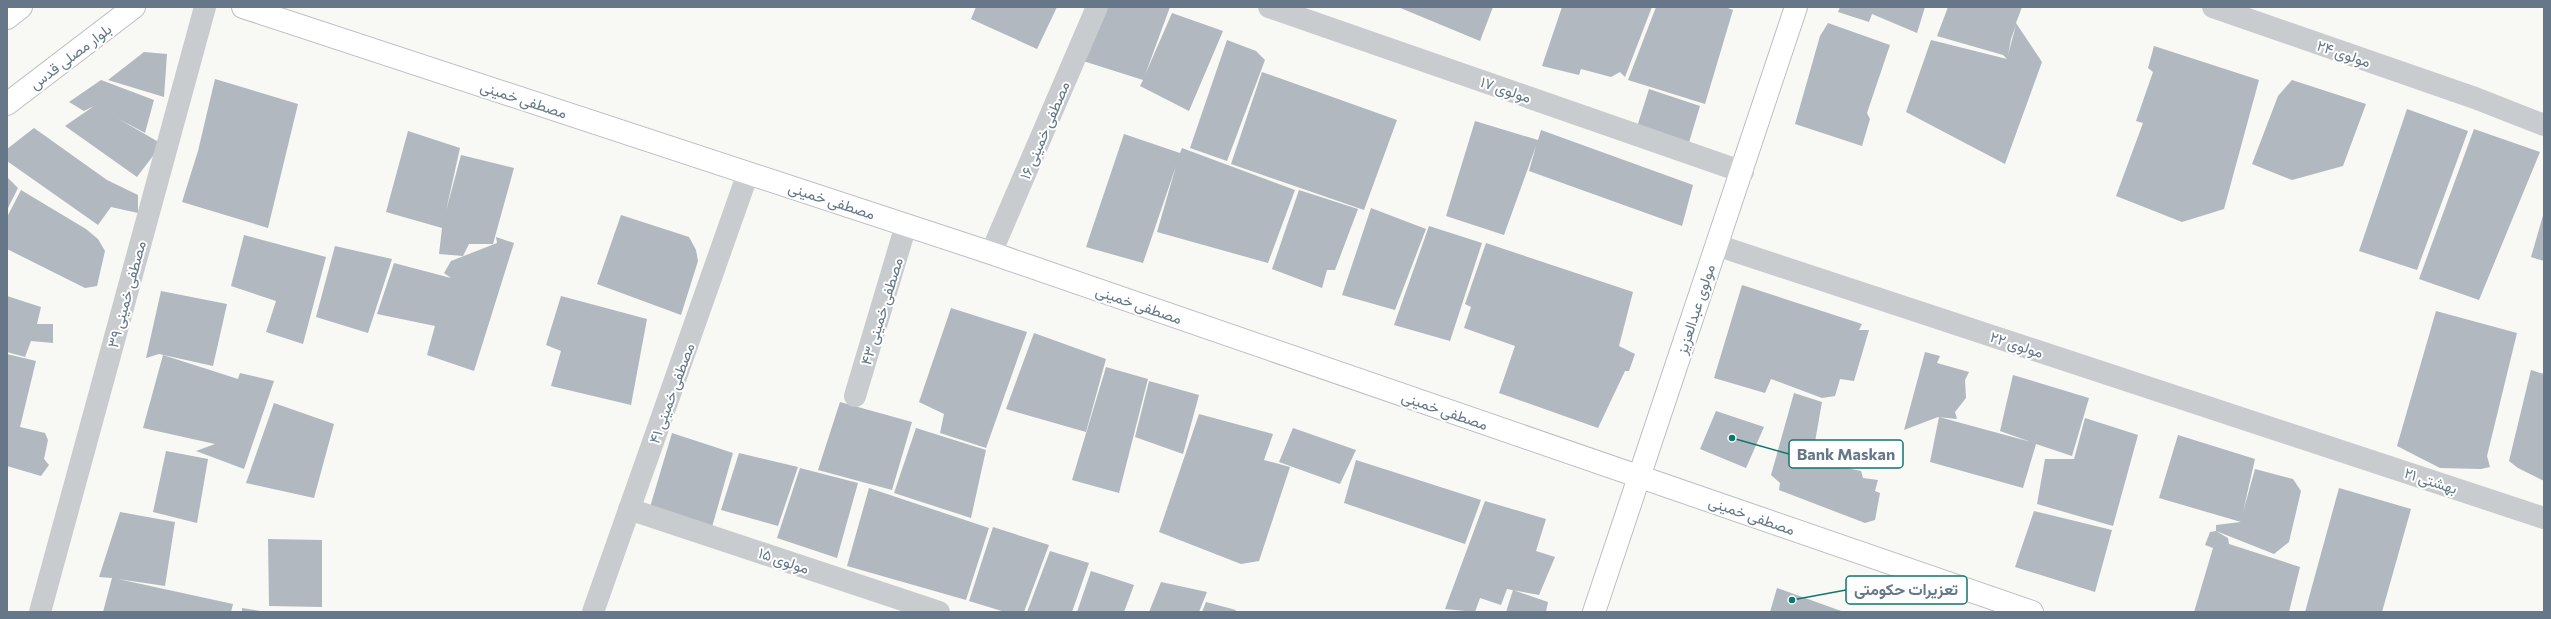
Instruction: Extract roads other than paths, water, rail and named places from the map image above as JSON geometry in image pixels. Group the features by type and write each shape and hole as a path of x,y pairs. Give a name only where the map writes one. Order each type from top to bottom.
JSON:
{"main road":[{"path":"7,18 21,7"},
{"name":"بلوار مصلی قدس","path":"7,104 134,7"},
{"name":"مصطفی خمینی","path":"243,7 991,253 2032,612"},
{"name":"مولوی عبدالعزیز","path":"1594,612 1641,477 1716,245 1743,172 1796,7"}],"street":[{"name":"مصطفی خمینی ۳۹","path":"40,612 204,7"},
{"name":"مصطفی خمینی ۱۶","path":"991,253 1097,7"},
{"name":"مولوی ۱۷","path":"1269,7 1743,172"},
{"name":"مولوی ۲۴","path":"2213,7 2475,98 2544,125"},
{"name":"مصطفی خمینی ۴۱","path":"593,612 748,173"},
{"name":"مصطفی خمینی ۴۳","path":"856,396 906,225"},
{"name":"مولوی ۲۲","path":"1716,245 2318,443"},
{"name":"بهشتی ۲۱","path":"2318,443 2544,518"},
{"name":"مولوی ۱۵","path":"630,509 939,612"}],"place":[{"name":"Bank Maskan","path":"1732,438"},
{"name":"تعزیرات حکومتی","path":"1792,600"}]}
